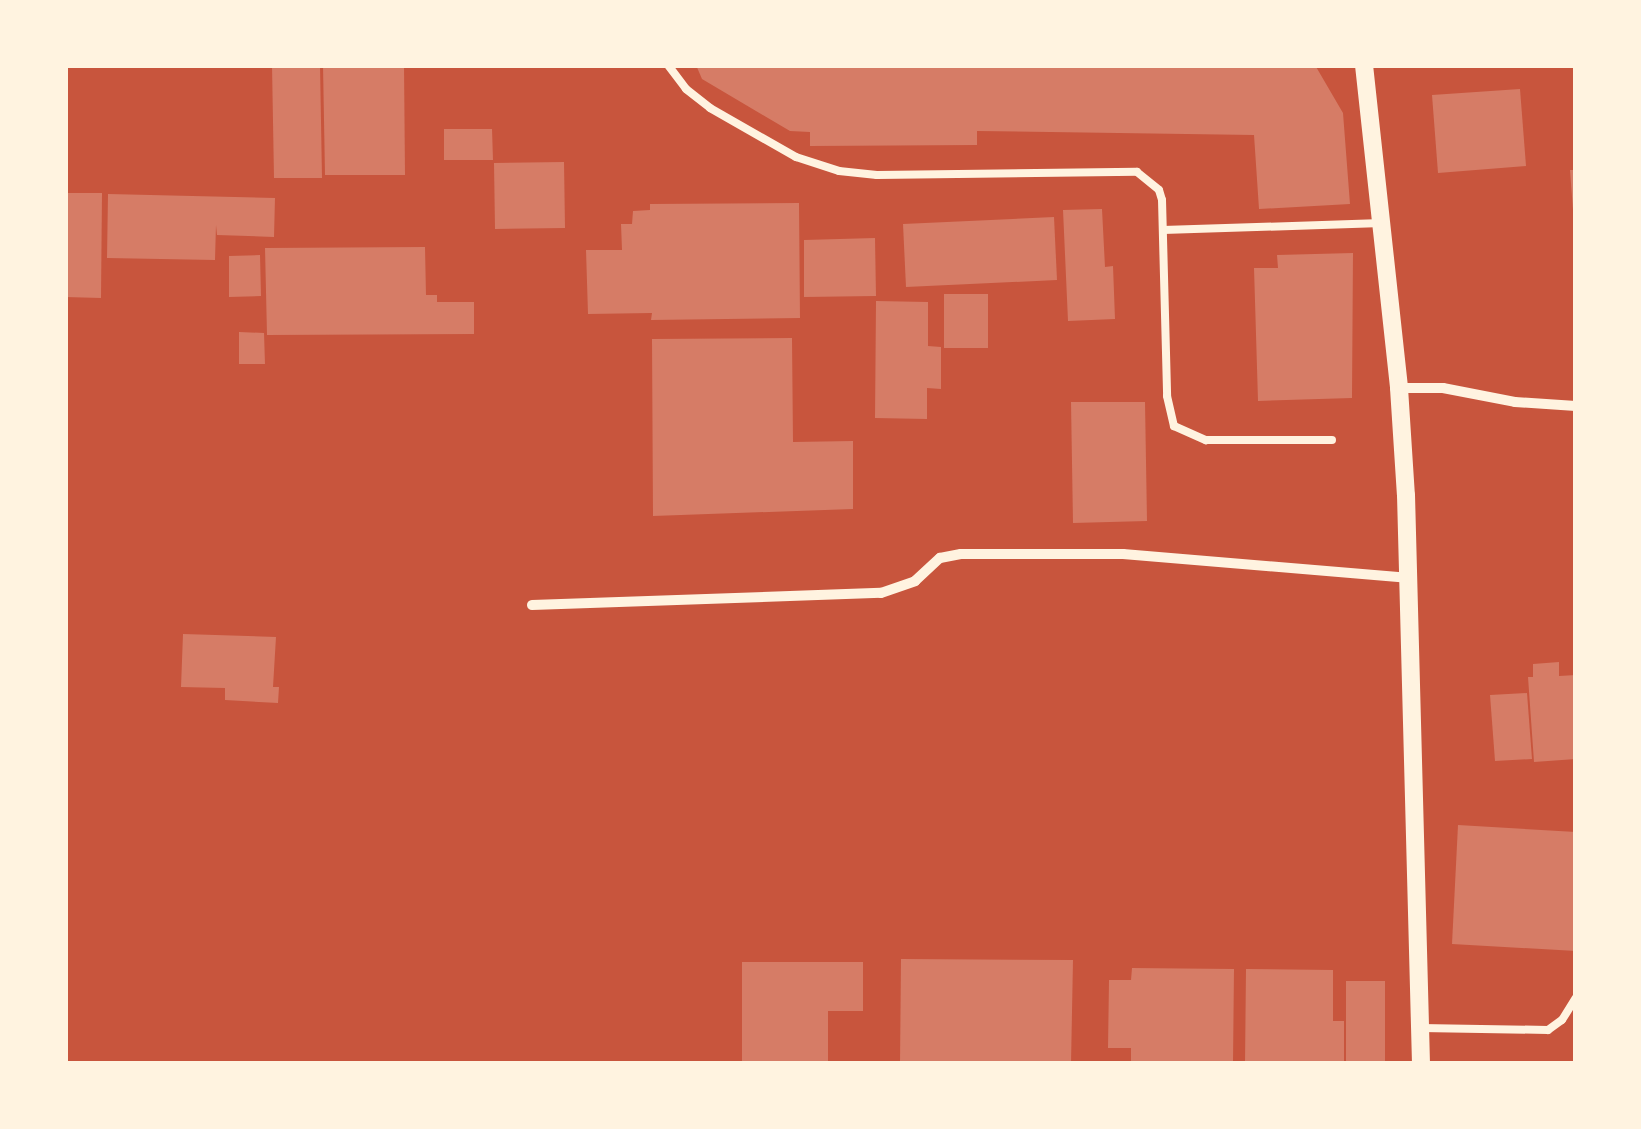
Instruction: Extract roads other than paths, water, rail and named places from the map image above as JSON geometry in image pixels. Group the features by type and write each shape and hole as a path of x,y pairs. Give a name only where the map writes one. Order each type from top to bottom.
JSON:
{"street":[{"path":"1364,65 1400,388 1410,578 1420,1064"},
{"path":"1400,388 1443,388 1514,402 1576,406"},
{"path":"532,604 881,593 915,581 940,558 961,554 1106,553 1410,578"}],"lane":[{"path":"668,65 686,89 710,108 796,157 838,171 877,175 1137,172 1160,190 1167,396 1174,426 1206,440 1332,440"},
{"path":"1164,230 1382,223"},
{"path":"1420,1028 1548,1030 1562,1020 1576,998"}]}
